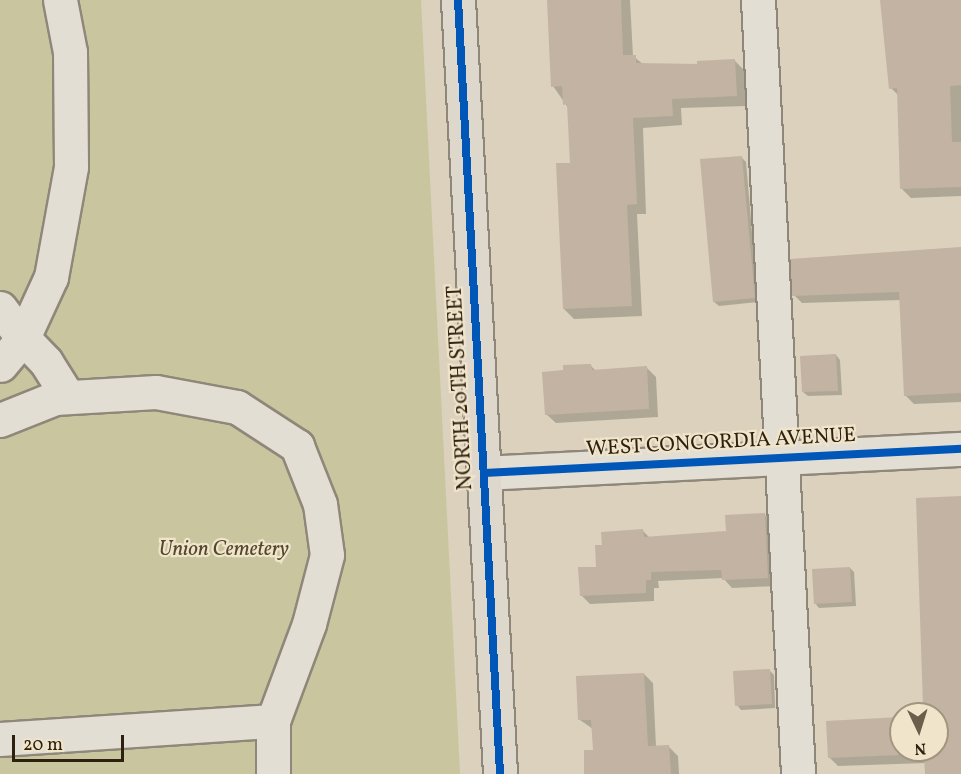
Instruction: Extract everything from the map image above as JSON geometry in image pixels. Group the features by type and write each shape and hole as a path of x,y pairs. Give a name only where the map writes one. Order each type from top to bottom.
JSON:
{"main road":[{"name":"NORTH 20TH STREET","path":"458,0 500,774"}],"street":[{"path":"0,365 23,338 51,277 71,167 70,52 60,0"},
{"path":"758,0 798,774"},
{"path":"0,308 23,338 46,362 68,397"},
{"path":"0,420 55,398 156,392 237,407 297,446 320,504 327,555 309,624 273,721 273,774"},
{"name":"WEST CONCORDIA AVENUE","path":"484,472 961,449"},
{"path":"0,739 273,721"}],"green space":[{"name":"Union Cemetery","path":"0,0 421,0 460,774 0,774"}],"building":[{"path":"547,0 621,0 623,55 636,55 636,63 697,64 697,61 735,59 737,96 672,99 673,116 633,118 637,204 627,205 632,306 563,309 556,163 570,163 567,104 563,105 562,86 551,87"},
{"path":"880,0 961,0 961,85 950,86 952,142 961,142 961,187 900,189 897,88 889,89"},
{"path":"742,156 755,298 713,302 700,159"},
{"path":"961,247 961,393 904,396 899,292 792,296 790,259"},
{"path":"836,354 838,391 802,392 800,356"},
{"path":"591,364 592,370 647,366 649,409 545,415 542,372 563,370 563,365"},
{"path":"961,496 961,774 925,774 924,762 949,762 949,702 923,702 916,498"},
{"path":"765,513 768,578 722,580 721,570 651,572 651,580 646,580 646,593 580,596 578,567 596,567 595,545 602,545 601,532 643,529 644,537 726,531 725,515"},
{"path":"850,567 852,602 814,604 812,569"},
{"path":"770,669 772,704 735,706 733,671"},
{"path":"644,673 648,746 669,745 671,774 584,774 584,750 593,750 591,720 578,720 576,676"},
{"path":"889,718 889,755 828,758 826,721"}],"cycle path":[{"path":"458,0 500,774"},
{"path":"484,473 961,449"}]}
